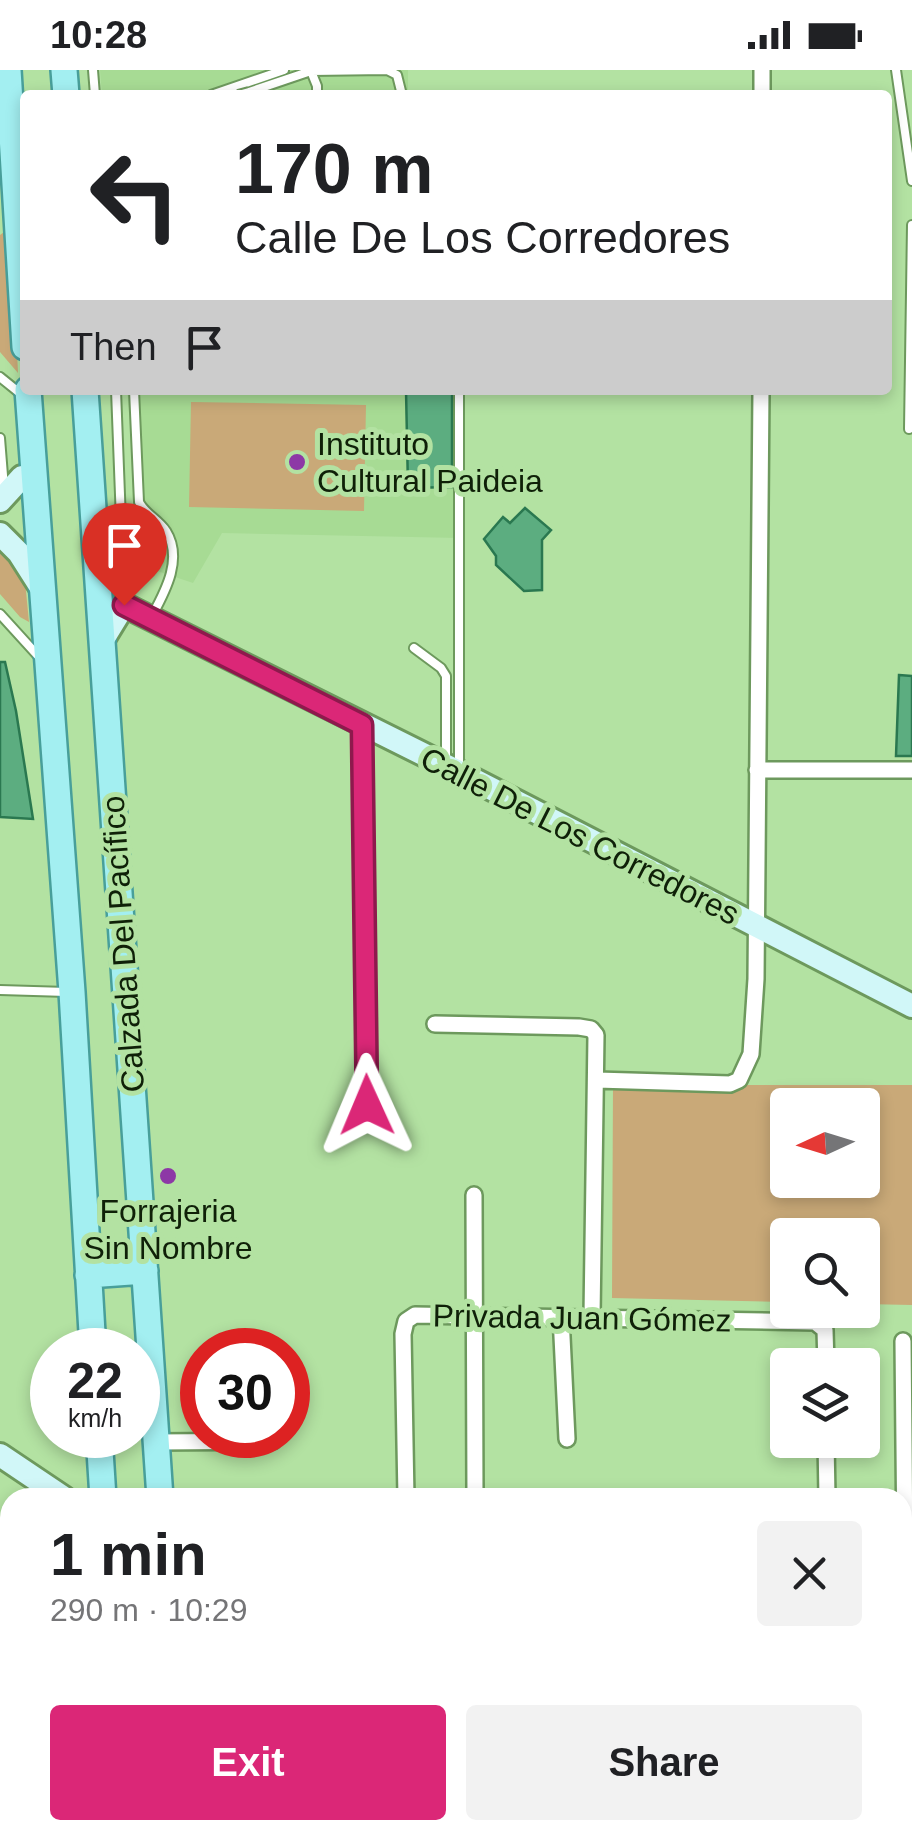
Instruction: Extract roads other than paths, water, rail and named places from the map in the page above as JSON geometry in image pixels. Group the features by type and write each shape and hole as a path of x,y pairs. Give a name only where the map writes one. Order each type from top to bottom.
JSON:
{"main road":[{"path":"8,70 7,199 20,307"},
{"name":"Calzada Del Pacífico","path":"28,395 72,992 92,1328"},
{"name":"Calzada Del Pacífico","path":"85,395 149,1328"},
{"path":"2,499 22,477 36,488"},
{"path":"0,534 20,553 40,586"},
{"path":"102,641 124,605"},
{"name":"Calle De Los Corredores","path":"124,605 453,769 912,1006"},
{"path":"88,1276 145,1272"},
{"path":"0,1455 49,1488"},
{"path":"101,1458 103,1488"},
{"name":"Calzada Del Pacífico","path":"158,1458 159,1488"}],"street":[{"path":"598,1080 730,1084 740,1080 748,1068 758,928 761,395"},
{"path":"362,725 367,1105"},
{"path":"757,770 912,770"},
{"path":"435,1024 591,1029 598,1038 592,1316"},
{"path":"474,1195 474,1488"},
{"name":"Privada Juan Gómez","path":"406,1488 403,1334 406,1322 414,1315 820,1324 826,1348"},
{"path":"561,1316 567,1438"},
{"path":"903,1341 905,1488"},
{"path":"826,1458 826,1488"}],"lane":[{"path":"245,90 284,70"},
{"path":"248,90 310,71 387,70 396,75 400,90"},
{"path":"896,70 912,181"},
{"path":"910,428 912,225"},
{"path":"116,395 124,605"},
{"path":"134,395 138,502 166,531 173,560 170,582 151,618"},
{"path":"453,769 459,395"},
{"path":"0,438 2,499"},
{"path":"0,614 47,665"},
{"path":"414,648 446,676 453,769"},
{"path":"0,990 72,992"}],"place":[{"name":"Instituto Cultural Paideia","path":"297,462"},
{"name":"Forrajeria Sin Nombre","path":"168,1176"}]}
